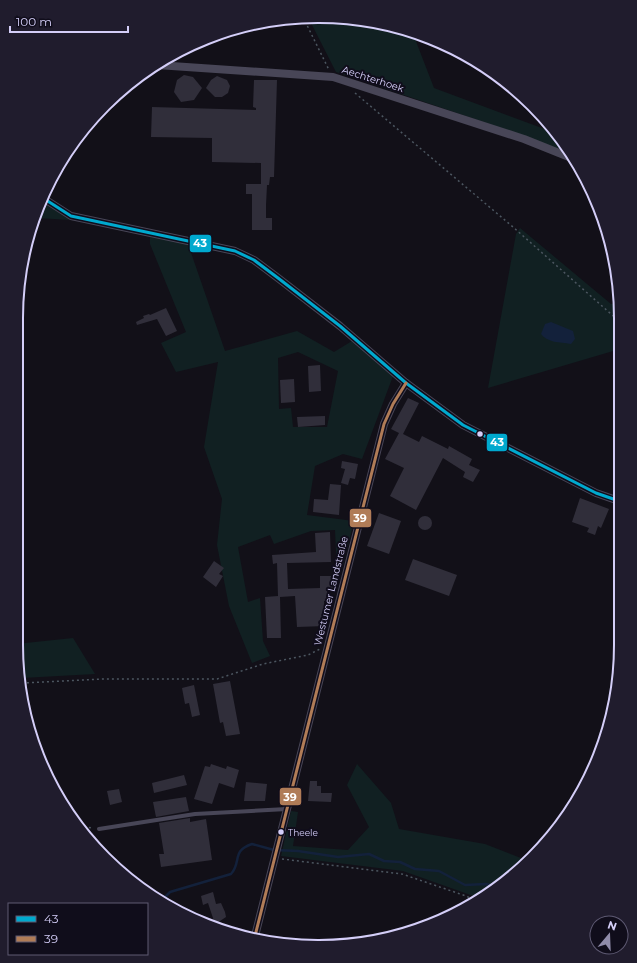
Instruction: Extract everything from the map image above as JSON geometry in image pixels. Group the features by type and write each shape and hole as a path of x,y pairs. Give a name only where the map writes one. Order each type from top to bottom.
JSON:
{"street":[{"name":"Aechterhoek","path":"166,66 333,77 524,139 565,155"},
{"path":"47,201 71,216 235,251 254,260 340,326 406,383 463,425 596,493 614,499"},
{"name":"Westumer Landstraße","path":"256,933 384,424 393,404 406,383"}],"lane":[{"path":"99,829 195,814 288,809"}],"path":[{"path":"306,24 333,77"},
{"path":"351,90 513,227 614,317"},
{"path":"26,683 102,679 218,679 263,664 308,655 328,644"},
{"path":"86,827 99,829"},
{"path":"277,853 402,874 470,898"}],"shaded area":[{"path":"311,23 357,26 395,33 415,40 434,88 545,129 562,151 525,136 336,72"},
{"path":"46,203 71,220 41,218"},
{"path":"520,228 611,304 613,304 614,351 488,388 516,234"},
{"path":"150,237 188,244 225,351 297,331 334,352 352,341 393,376 362,459 343,454 315,466 307,515 354,521 341,573 337,572 335,530 311,531 274,544 270,535 238,547 248,602 260,598 263,641 270,656 252,663 229,606 217,545 222,499 204,447 218,362 176,372 161,343 186,332 150,244","holes":["298,352 338,371 327,427 293,427 291,408 279,409 278,358"]},
{"path":"73,638 95,674 25,678 23,643"},
{"path":"357,764 391,803 399,829 485,844 522,858 498,879 473,896 403,871 281,856 291,811 298,812 293,846 348,850 369,827 347,785"}],"water":[{"path":"551,322 573,331 575,339 571,344 550,341 541,334 545,324"}],"building":[{"path":"184,75 193,77 202,88 194,100 181,102 174,92 177,80"},
{"path":"217,76 227,80 230,86 228,93 222,97 215,97 206,88 211,80"},
{"path":"254,80 277,80 274,177 270,177 269,185 267,185 266,205 266,218 272,218 272,230 252,230 252,194 246,194 246,184 261,184 261,163 212,162 212,138 151,137 152,107 256,110 256,108 253,107"},
{"path":"166,308 177,331 166,336 157,319 137,325 136,322 144,318 143,316 150,315"},
{"path":"320,365 321,391 309,392 308,366"},
{"path":"294,379 295,402 281,403 280,380"},
{"path":"408,398 419,403 403,434 419,442 422,436 448,449 449,446 472,459 469,465 480,470 473,482 463,477 465,472 443,458 416,510 390,496 404,468 385,459 399,433 391,429"},
{"path":"325,416 325,425 298,427 297,417"},
{"path":"342,461 358,464 355,479 350,478 348,485 341,483 345,469 341,468"},
{"path":"330,484 341,485 339,515 313,512 314,499 328,500"},
{"path":"580,498 609,509 601,528 598,526 595,535 587,532 589,528 572,522"},
{"path":"379,513 401,521 389,554 367,546"},
{"path":"422,516 428,516 432,520 432,526 428,530 422,530 418,526 418,520"},
{"path":"330,532 331,562 287,563 288,589 320,588 320,576 333,576 334,588 327,588 328,601 324,601 325,626 297,627 295,596 280,597 281,638 267,638 265,597 278,596 277,563 273,564 272,555 316,552 315,533"},
{"path":"413,559 457,575 449,596 405,580"},
{"path":"214,561 224,568 219,574 223,576 216,587 203,577"},
{"path":"230,681 240,734 226,736 223,722 220,723 213,684"},
{"path":"194,685 200,715 192,717 189,703 185,704 182,688"},
{"path":"211,764 226,769 227,766 239,770 234,788 219,783 212,804 194,799 205,766 210,767"},
{"path":"184,775 187,785 154,793 152,783"},
{"path":"310,781 317,781 317,786 321,786 321,793 332,793 331,802 308,801"},
{"path":"246,782 267,784 265,801 244,801"},
{"path":"119,789 122,802 110,805 107,791"},
{"path":"186,797 189,811 156,817 153,802"},
{"path":"190,818 190,822 206,819 212,860 161,867 159,854 164,854 159,823"},
{"path":"213,892 216,904 221,903 226,917 218,922 214,921 208,903 203,905 201,896"}],"waterway":[{"path":"165,897 170,892 231,874 234,870 241,850 252,844 274,850 298,851 338,857 369,854 384,861 400,862 415,869 439,871 465,885 490,885"}],"transit line":[{"name":"43","path":"47,201 71,216 235,251 254,260 340,326 406,383 463,425 596,493 614,499"},
{"name":"39","path":"256,933 384,424 393,404 406,383"}],"place":[{"name":"Theele","path":"281,832"}]}
